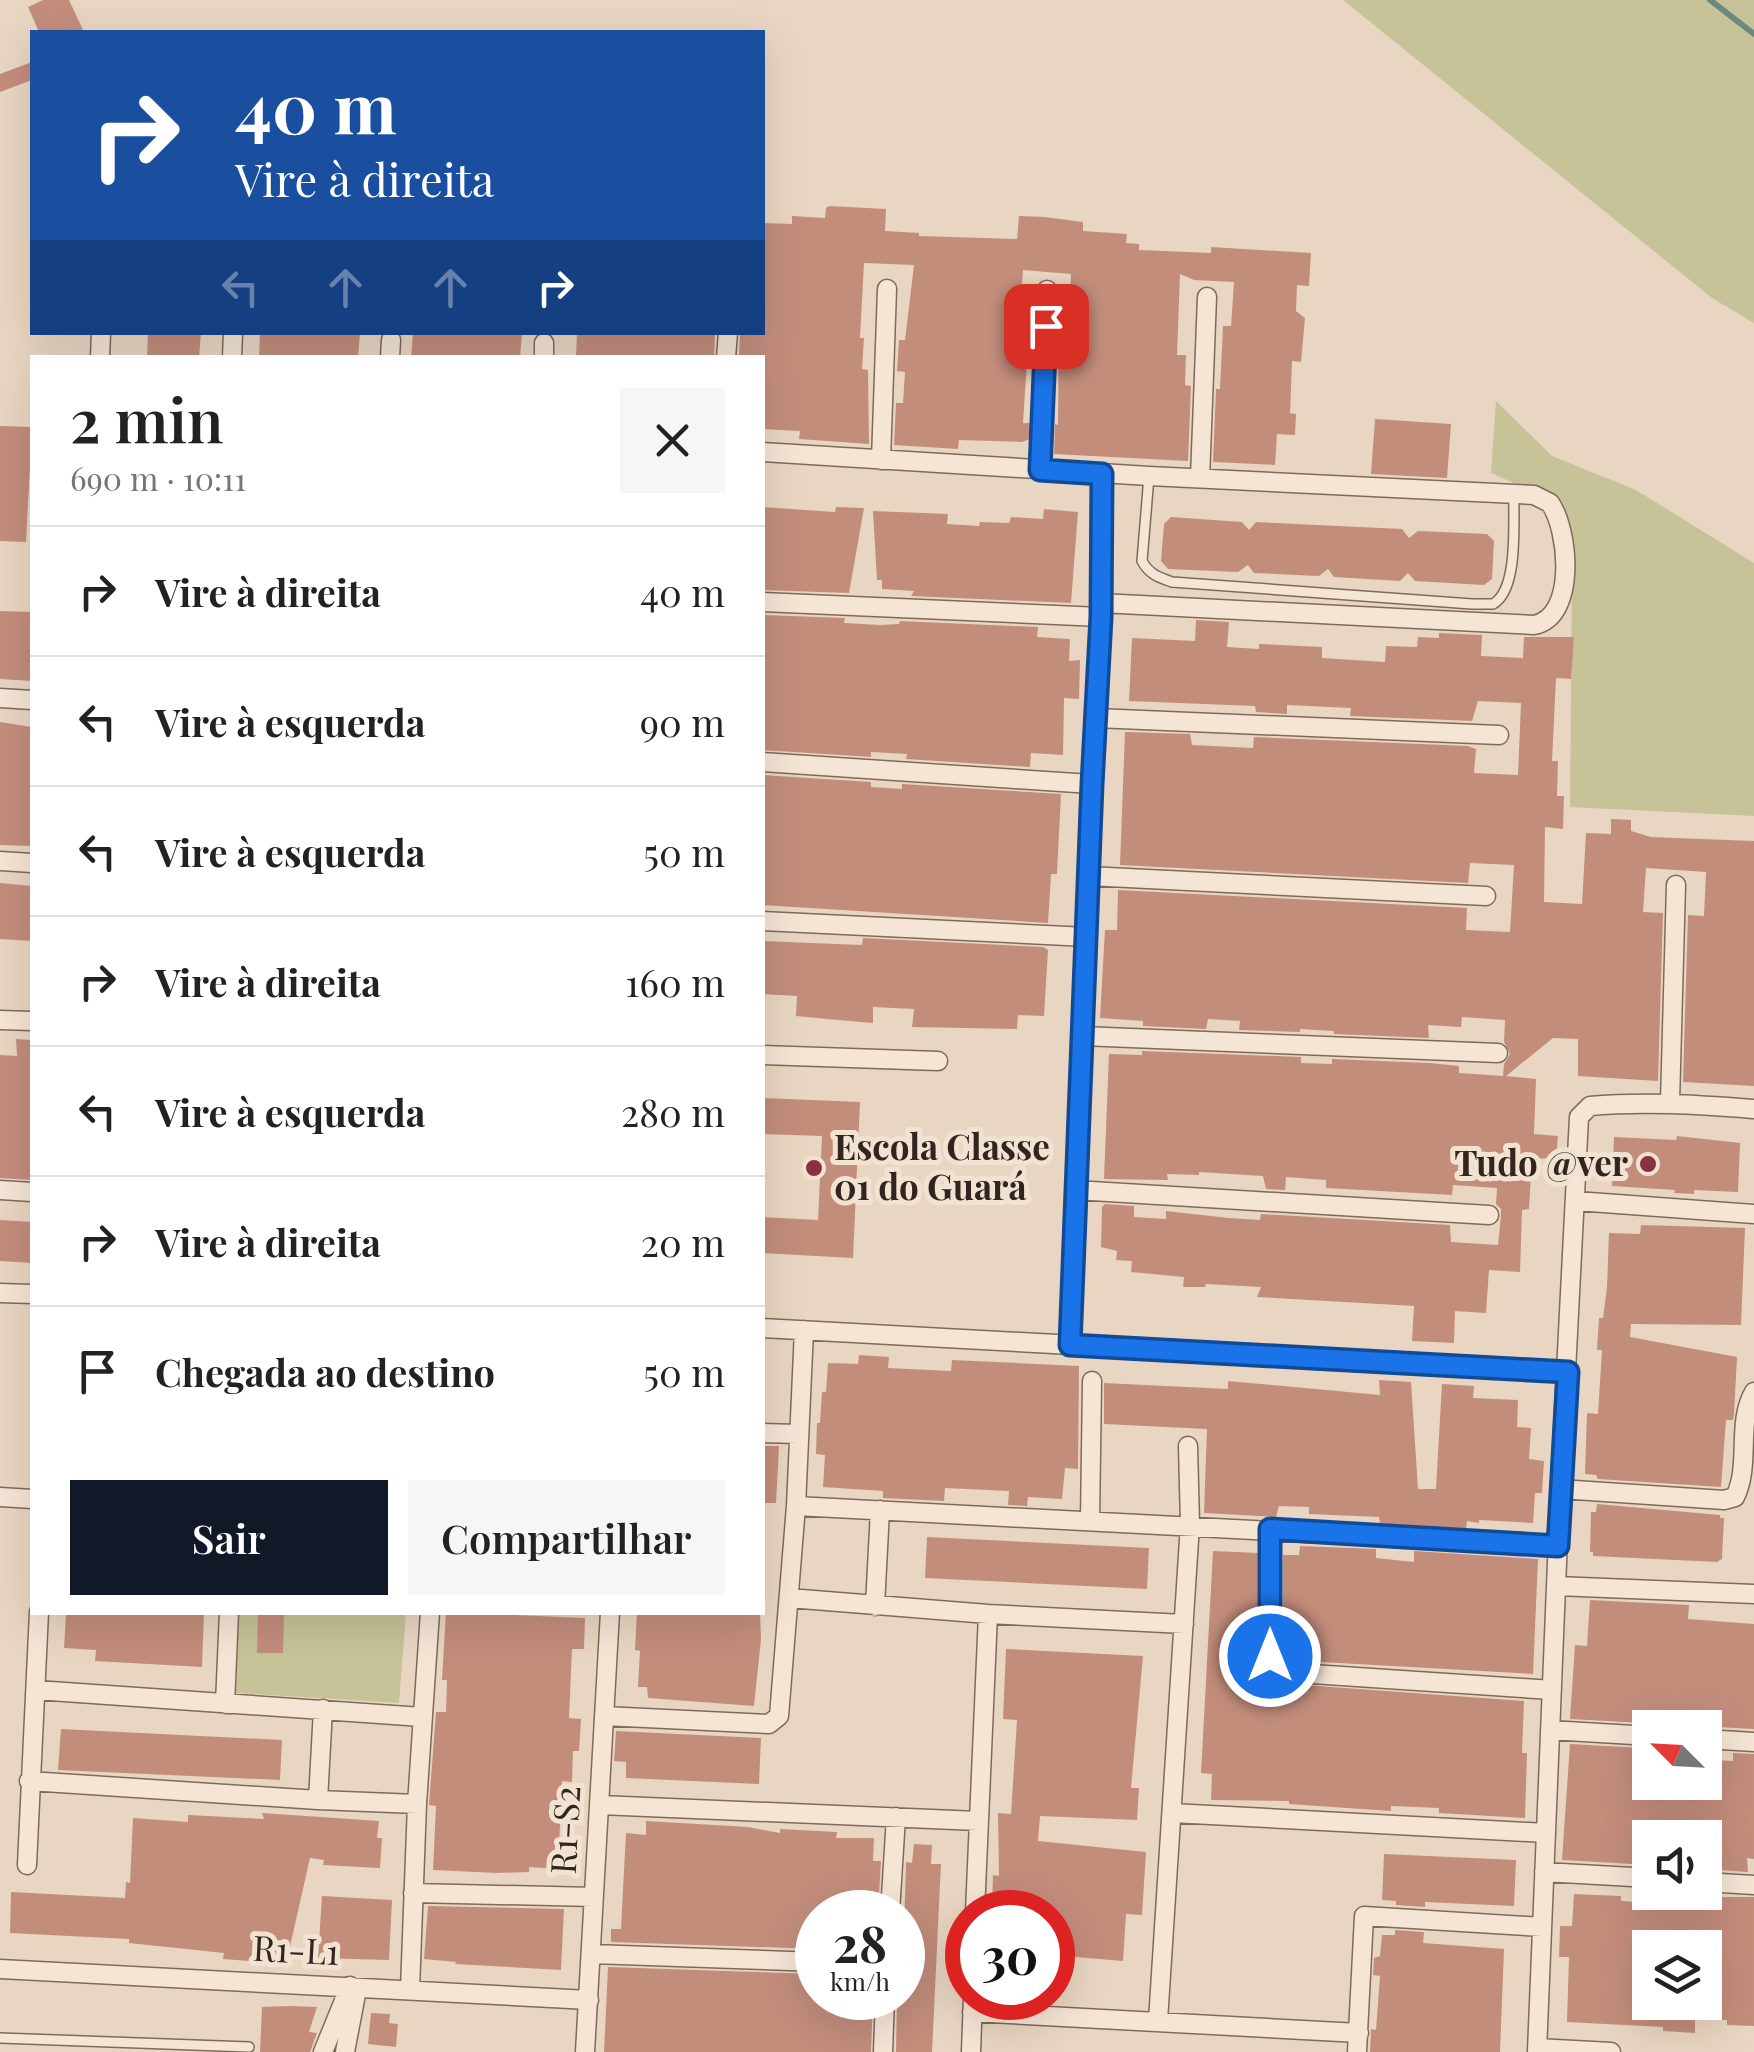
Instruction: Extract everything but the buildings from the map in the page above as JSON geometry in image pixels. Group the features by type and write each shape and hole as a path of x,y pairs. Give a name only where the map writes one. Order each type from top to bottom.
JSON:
{"street":[{"path":"881,460 887,288"},
{"path":"1040,470 1047,290"},
{"path":"1200,478 1207,297"},
{"path":"765,452 1102,474 1534,495 1550,502 1561,527 1563,593 1553,615 1544,623 1526,625 765,602"},
{"path":"1070,1345 1101,610 1102,474"},
{"path":"0,698 30,700"},
{"path":"1096,718 1500,735"},
{"path":"765,762 1092,784"},
{"path":"0,861 30,863"},
{"path":"1088,876 1486,896"},
{"path":"1670,1102 1676,886"},
{"path":"765,921 1087,936"},
{"path":"0,1020 30,1022"},
{"path":"1082,1036 1498,1053"},
{"path":"765,1055 938,1061"},
{"path":"1611,2052 1537,2050 1579,1117 1590,1106 1670,1102 1754,1109"},
{"path":"0,1190 30,1192"},
{"path":"1075,1190 1489,1215"},
{"path":"1576,1201 1754,1214"},
{"path":"0,1293 30,1294"},
{"path":"765,1328 1568,1372"},
{"path":"604,1716 774,1723 779,1716 796,1506 804,1330"},
{"path":"1090,1521 1092,1380"},
{"path":"1560,1489 1724,1500 1735,1497 1742,1477 1748,1406 1754,1392"},
{"path":"765,1432 798,1434"},
{"path":"1158,2021 1190,1524 1188,1446"},
{"path":"0,1498 30,1498"},
{"path":"796,1506 1558,1546"},
{"path":"875,1606 880,1510"},
{"path":"1270,1529 1270,1656 1282,1672 1552,1690"},
{"path":"1556,1586 1754,1594"},
{"path":"789,1598 1184,1624"},
{"path":"976,1890 988,1614"},
{"path":"27,1865 38,1615"},
{"path":"224,1704 229,1615"},
{"path":"410,1989 430,1615"},
{"name":"R1-S2","path":"585,2052 610,1615"},
{"path":"36,1690 422,1717"},
{"path":"318,1800 323,1709"},
{"path":"1550,1730 1632,1735"},
{"path":"1722,1740 1754,1742"},
{"path":"29,1781 417,1804"},
{"path":"600,1805 978,1821"},
{"path":"1172,1813 1546,1832"},
{"path":"891,1890 896,1818"},
{"path":"1544,1872 1632,1877"},
{"path":"1722,1883 1754,1885"},
{"path":"413,1893 594,1897"},
{"path":"1358,2052 1364,1916 1542,1928"},
{"path":"592,1954 795,1961"},
{"name":"R1-L1","path":"0,1970 589,2000"},
{"path":"354,1987 346,2052 324,2050 354,1987"},
{"path":"1075,2014 1359,2032"},
{"path":"883,2052 884,2020"},
{"path":"970,2052 972,2020"}],"lane":[{"path":"1148,476 1142,562 1158,577 1187,583 1472,604 1492,604 1505,593 1511,568 1514,494"},
{"path":"0,2038 249,2047"}],"shaded area":[{"path":"1343,0 1754,0 1754,323 1712,298"},
{"path":"1496,401 1552,456 1636,490 1754,563 1754,816 1570,807 1572,571 1555,495 1491,473"},
{"path":"239,1615 406,1615 399,1703 236,1693"}],"waterway":[{"path":"1710,0 1754,34"}],"place":[{"name":"Tudo @ver","path":"1648,1164"},
{"name":"Escola Classe 01 do Guará","path":"814,1168"}],"route":[{"path":"1046,326 1040,470 1102,474 1101,617 1070,1345 1568,1372 1558,1546 1270,1529 1270,1656"}]}
